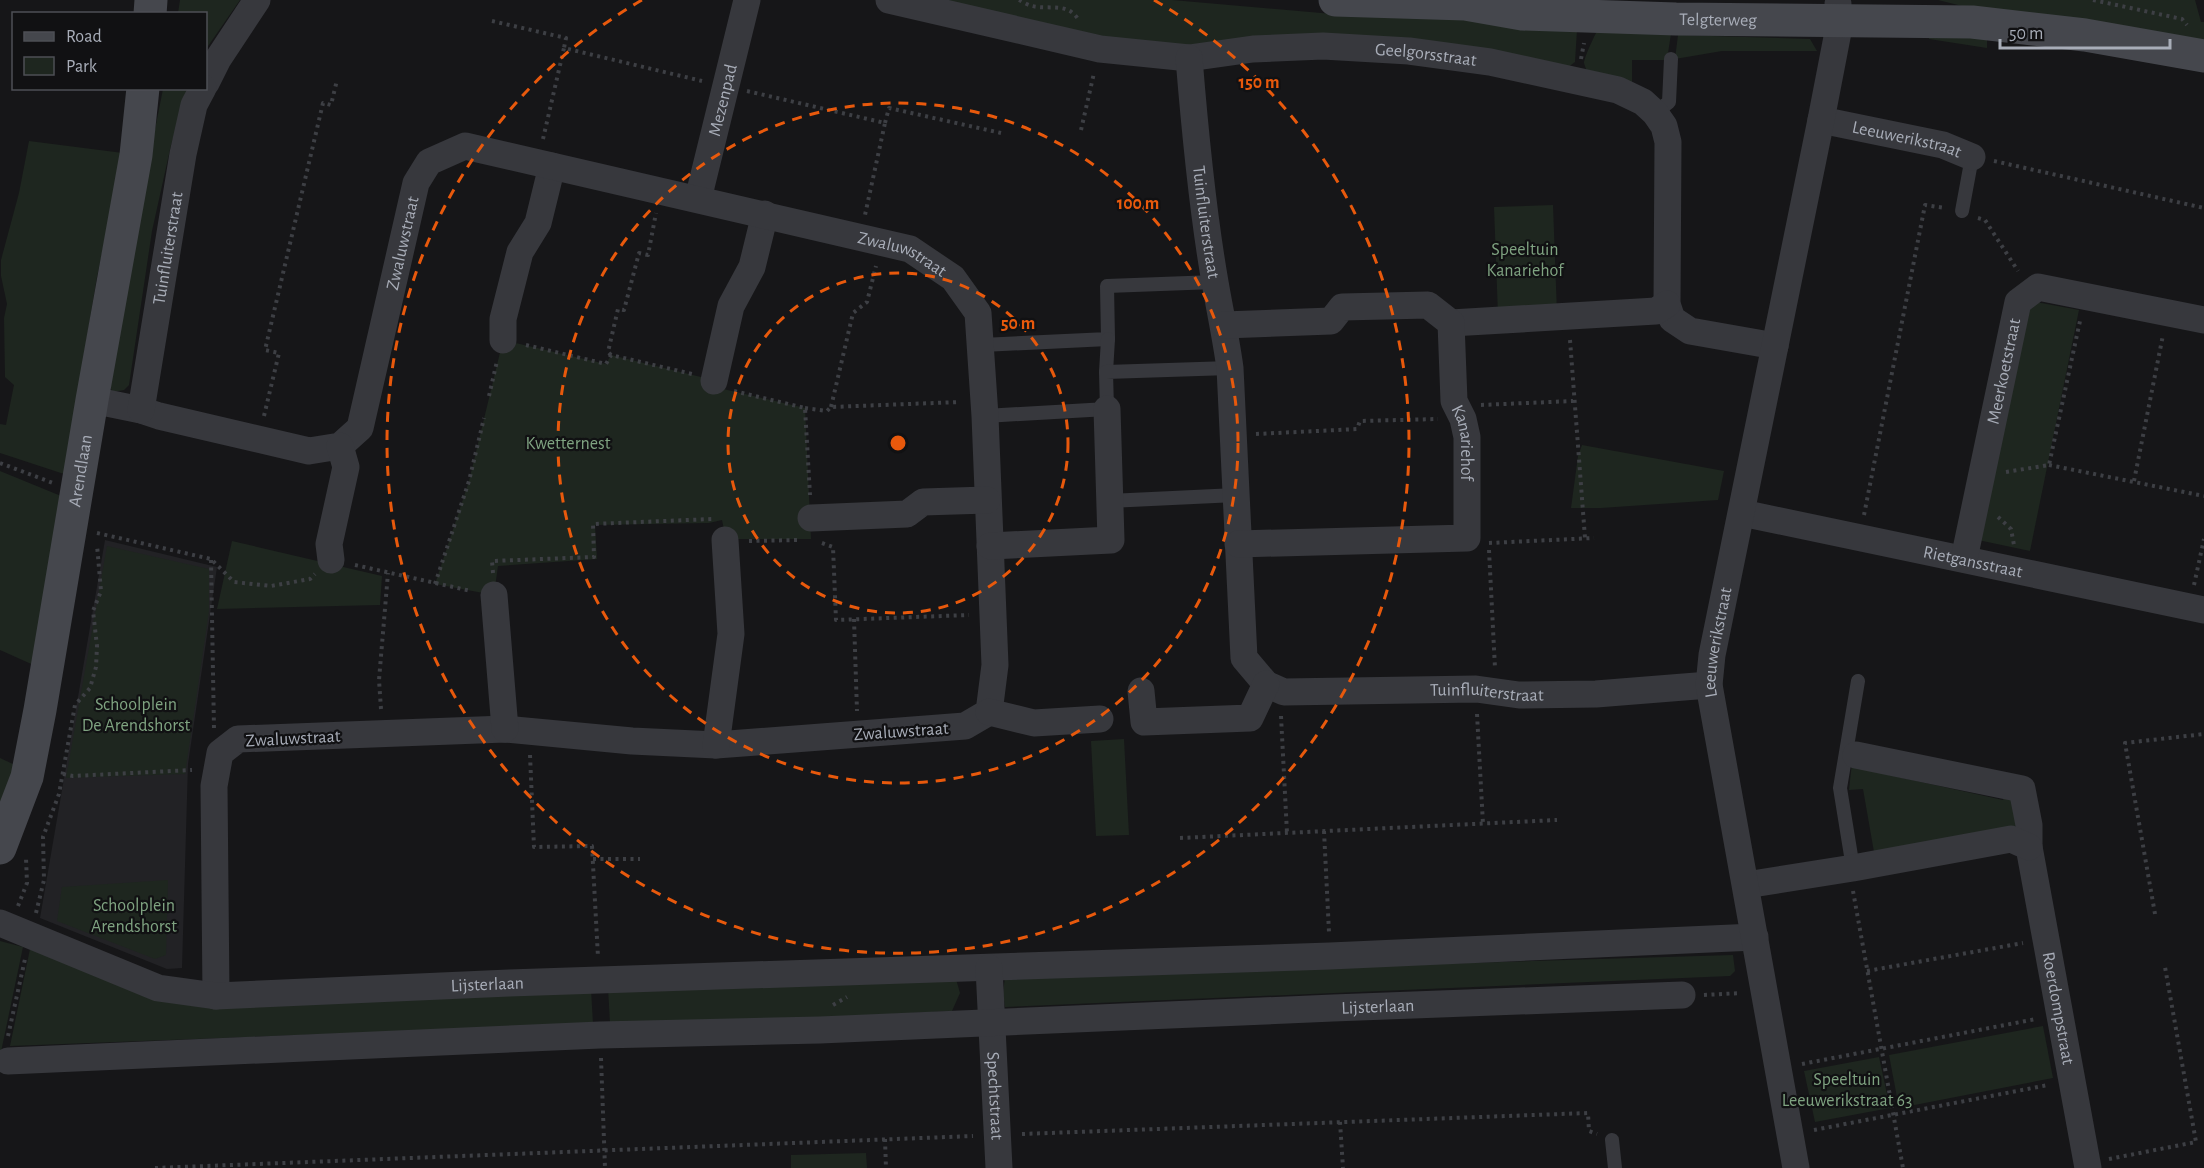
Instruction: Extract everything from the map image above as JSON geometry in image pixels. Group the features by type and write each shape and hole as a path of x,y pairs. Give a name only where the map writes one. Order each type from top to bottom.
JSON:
{"street":[{"path":"207,81 218,59 257,0"},
{"name":"Mezenpad","path":"698,199 747,0"},
{"path":"889,0 1100,49 1190,58"},
{"name":"Telgterweg","path":"1335,0 1479,2 1522,14 1588,8 1838,12 1889,4 1972,22 2085,35 2204,56"},
{"name":"Telgterweg","path":"1722,0 1838,12"},
{"name":"Leeuwerikstraat","path":"1796,1168 1708,685 1712,655 1838,32 1838,12"},
{"name":"Geelgorsstraat","path":"1190,58 1253,50 1323,46 1444,55 1576,79 1618,90 1643,102 1655,113"},
{"name":"Tuinfluiterstraat","path":"1190,58 1194,130 1215,282 1230,368 1244,658 1275,688 1486,691 1519,696 1596,694 1708,685"},
{"name":"Arendlaan","path":"0,848 27,777 40,710 136,155 143,90"},
{"name":"Tuinfluiterstraat","path":"141,410 183,154 195,105 202,90"},
{"path":"1655,113 1664,126 1668,142 1667,304 1672,319 1690,331 1775,346"},
{"name":"Leeuwerikstraat","path":"1821,120 1943,145 1972,157"},
{"name":"Zwaluwstraat","path":"219,761 238,739 517,730 632,741 716,745 965,726 989,712 995,665 982,345 978,313 953,278 910,249 465,146 429,162 416,183 360,428 340,446"},
{"path":"502,340 503,319 520,252 538,223 544,164"},
{"path":"714,381 731,306 752,267 765,214"},
{"path":"2031,292 2038,287 2204,320"},
{"name":"Meerkoetstraat","path":"1964,559 2018,302 2031,292"},
{"path":"1224,325 1331,321 1342,307 1428,305 1451,323 1656,311 1667,304"},
{"name":"Kanariehof","path":"1238,544 1467,538 1467,437 1454,401 1451,323"},
{"path":"92,400 309,451 340,446 346,467 329,544 331,560"},
{"path":"990,546 1111,540 1107,409"},
{"path":"812,529 907,514 923,502 987,500"},
{"name":"Rietgansstraat","path":"1742,513 2197,608"},
{"path":"716,745 731,634 724,540"},
{"path":"494,595 517,730"},
{"path":"1141,692 1144,722 1250,718 1275,688"},
{"path":"989,712 1034,723 1100,719"},
{"name":"Roerdompstraat","path":"1856,755 2022,789 2029,825 2029,848 2087,1165"},
{"path":"216,996 214,786 219,761"},
{"path":"1746,885 1851,869 2011,839 2029,848"},
{"name":"Lijsterlaan","path":"0,923 158,988 216,996 599,980 1330,956 1755,937"},
{"path":"989,968 991,1024"},
{"name":"Lijsterlaan","path":"8,1050 820,1030 1682,995"},
{"name":"Spechtstraat","path":"991,1024 999,1168"}],"lane":[{"path":"1655,113 1670,102 1671,59"},
{"name":"Leeuwerikstraat","path":"1962,211 1972,157"},
{"path":"985,408 1107,409 1107,286 1215,282"},
{"path":"982,345 1108,339"},
{"path":"1106,372 1230,368"},
{"path":"1109,501 1236,495"},
{"path":"1851,869 1840,788 1858,681"},
{"path":"1612,1140 1615,1168"}],"path":[{"path":"2093,0 2182,19 2188,27"},
{"path":"1576,79 1587,32 1588,8"},
{"path":"492,21 566,38 544,164"},
{"path":"564,48 885,123"},
{"path":"1081,130 1100,49"},
{"path":"259,441 279,353 265,350 322,103 331,105 337,80"},
{"path":"661,192 648,255 639,253 624,310 618,309 608,352 611,355 714,381 720,388 827,411 831,407 853,313 867,302 871,239 885,123 889,108 1002,133"},
{"path":"1972,157 2204,208"},
{"path":"1860,537 1925,205 1962,211 1985,220 2031,292"},
{"path":"2049,465 2085,297"},
{"path":"2133,482 2167,313"},
{"path":"1569,316 1573,401 1576,403 1585,538"},
{"path":"489,396 502,340 606,364 611,355"},
{"path":"1233,435 1357,429 1360,421 1573,401"},
{"path":"831,407 985,408"},
{"path":"805,408 812,529 833,547 836,620 993,614"},
{"path":"435,584 469,481 484,417"},
{"path":"0,463 55,483 78,485"},
{"path":"1981,476 2049,465 2204,495"},
{"path":"1974,509 1996,514 2011,529 2015,543 2010,569"},
{"path":"8,1050 30,936 44,880 43,837 60,794 75,705 90,688 96,667 97,646 93,611 101,591 101,572 97,540 89,532 211,559 234,582 271,586 310,579 331,560 494,595 492,561 594,557 593,524 724,519 724,540 812,529"},
{"path":"1483,824 1488,543 1594,538"},
{"path":"2197,608 2204,538"},
{"path":"63,774 72,776 219,761 213,727 211,559"},
{"path":"382,734 379,680 388,573"},
{"path":"854,619 858,735"},
{"path":"1275,688 1281,712 1287,833"},
{"path":"517,730 534,848 592,846 599,980"},
{"path":"2155,914 2125,743 2204,734"},
{"path":"1180,838 1557,820"},
{"path":"1324,831 1330,956"},
{"path":"593,859 640,859"},
{"path":"1851,869 1903,1168"},
{"path":"1867,971 2046,939"},
{"path":"2087,1165 2196,1142 2164,967"},
{"path":"1682,995 1765,992"},
{"path":"1779,1069 2060,1015"},
{"path":"600,1035 605,1168"},
{"path":"1791,1134 2072,1081"},
{"path":"155,1168 1588,1113 1589,1131 1612,1140"},
{"path":"1340,1122 1343,1168"},
{"path":"885,1139 886,1168"}],"shaded area":[{"path":"105,540 217,567 188,764 182,968 167,969 40,918"}],"green space":[{"path":"180,0 240,0 207,48 207,12 178,12"},
{"path":"927,0 1172,0 1344,15 1452,18 1577,30 1575,62 1567,68 1146,46"},
{"path":"1938,0 2195,0 2201,22 2204,22 2204,41 1974,9"},
{"path":"1600,27 1672,27 1667,60 1632,60 1632,85 1587,72 1584,63"},
{"path":"1929,33 1987,39 1987,48 1929,39"},
{"path":"1678,35 1810,39 1817,51 1722,51 1675,59"},
{"path":"163,90 188,90 171,145 152,231 129,385 124,390 113,392 107,383"},
{"path":"29,141 123,153 97,277 64,474 0,453 0,424 6,425 14,385 5,377 4,318 7,304 1,276 1,260 19,193"},
{"name":"Speeltuin Kanariehof","path":"1553,205 1557,313 1498,315 1494,207"},
{"path":"2030,301 2079,310 2030,551 1978,540"},
{"name":"Kwetternest","path":"503,340 606,364 611,355 705,378 719,388 805,408 811,539 726,539 722,520 709,523 595,525 597,559 498,566 494,595 435,584 469,481"},
{"path":"1582,445 1724,471 1718,500 1571,508 1578,456"},
{"path":"0,471 66,498 38,667 0,650"},
{"path":"232,541 382,576 380,605 217,609"},
{"name":"Schoolplein De Arendshorst","path":"107,546 209,569 209,611 185,774 66,778"},
{"path":"1124,739 1129,835 1096,836 1091,741"},
{"path":"0,758 15,765 0,803"},
{"path":"1852,762 1862,769 2003,800 2005,793 2017,798 2021,826 1874,852 1863,789 1849,790"},
{"name":"Schoolplein Arendshorst","path":"168,880 166,955 155,959 57,921 62,887"},
{"path":"0,941 23,947 1,1052 0,1052"},
{"path":"30,949 152,997 591,989 593,1024 10,1046"},
{"path":"1733,955 1735,971 1730,976 1005,1007 1003,993 1005,977"},
{"path":"956,979 960,993 952,1011 812,1018 610,1023 608,988"},
{"path":"2043,1026 2053,1078 1899,1108 1889,1055"},
{"name":"Speeltuin Leeuwerikstraat 63","path":"1879,1057 1890,1108 1815,1122 1804,1071"},
{"path":"866,1153 867,1168 791,1168 791,1155"}]}
